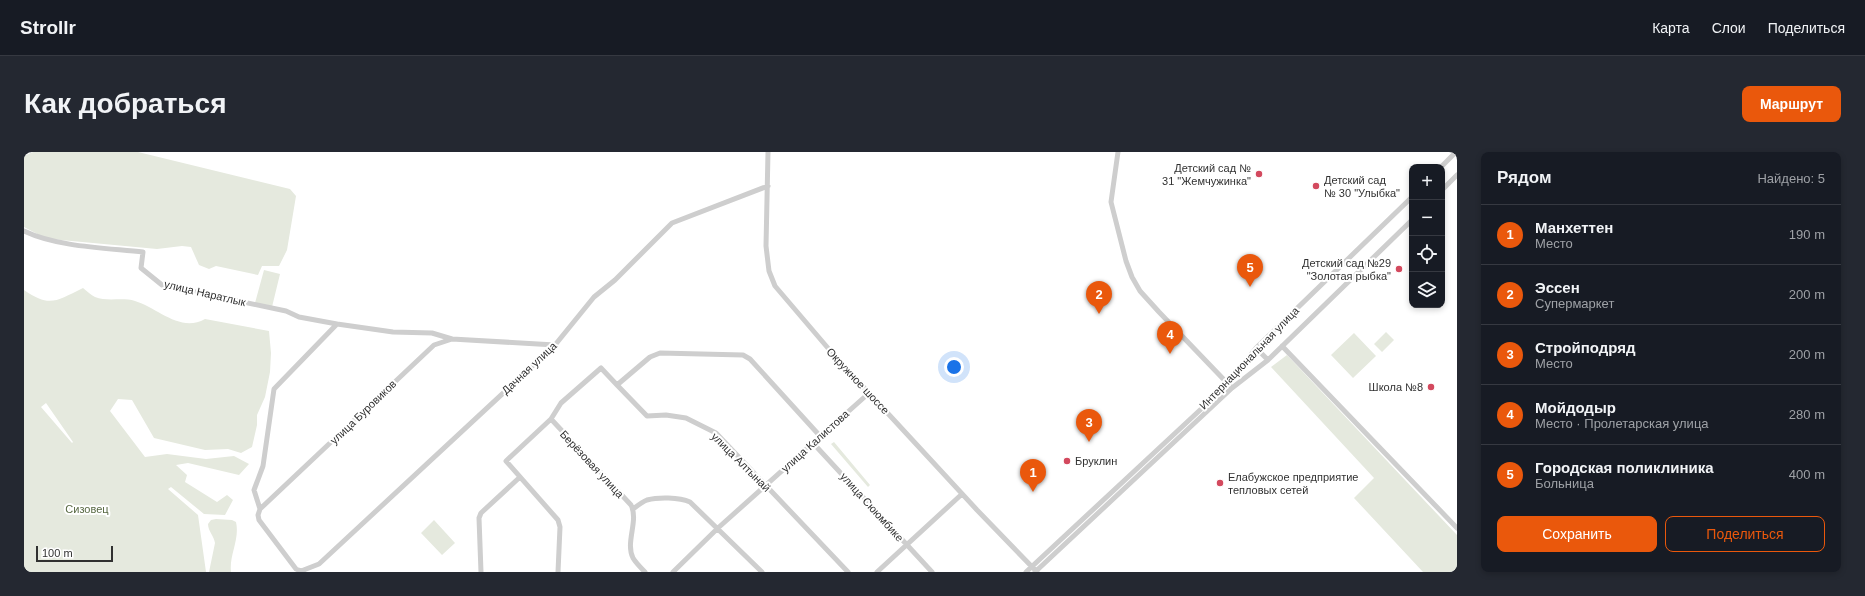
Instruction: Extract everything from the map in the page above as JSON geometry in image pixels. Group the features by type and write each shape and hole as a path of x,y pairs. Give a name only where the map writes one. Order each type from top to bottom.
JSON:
{"street":[{"name":"Окружное шоссе","path":"768,152 766,246 768,271 772,280 792,308 962,494 1036,572"},
{"path":"1118,152 1111,202 1132,277 1140,290 1159,312 1232,388"},
{"path":"1444,164 1456,152"},
{"path":"1445,187 1457,175"},
{"name":"Дачная улица","path":"301,571 319,564 555,345 594,297 615,280 672,223 768,186"},
{"name":"Интернациональная улица","path":"1026,572 1228,384 1256,348 1409,202"},
{"name":"Интернациональная улица","path":"1036,572 1232,388 1268,360 1409,223"},
{"name":"улица Наратлык","path":"24,232 45,240 143,252 141,268 162,285 286,311 299,317 393,332 432,333 452,339"},
{"path":"301,571 293,566 259,520 258,515 260,509 254,490 263,466 274,389 337,324"},
{"name":"улица Буровиков","path":"260,509 430,348 439,343 452,339 555,345"},
{"path":"1282,346 1457,528"},
{"path":"1256,348 1268,360"},
{"path":"617,385 650,357 660,353 743,355 750,359 820,436"},
{"name":"улица Алтынай","path":"551,419 561,403 601,368 647,416 666,415 686,418 716,433 848,572"},
{"name":"улица Калистова","path":"673,572 718,528 869,393"},
{"path":"551,419 506,461 553,514 559,524 558,572"},
{"name":"Берёзовая улица","path":"551,419 633,509"},
{"name":"улица Сююмбике","path":"813,443 932,572"},
{"path":"481,572 479,518 481,513 520,477"},
{"path":"877,572 962,494"},
{"path":"646,572 635,561 631,554 633,509 652,499 686,500 692,503 762,572"}],"green space":[{"path":"33,152 138,152 290,189 296,196 287,250 279,266 262,266 258,275 216,266 209,269 199,265 191,247 182,246 157,249 45,238 24,227 24,156"},
{"path":"264,270 280,274 272,307 255,303"},
{"name":"Сизовец","path":"83,288 94,296 100,298 125,299 144,304 169,318 178,321 196,323 205,319 269,331 271,353 270,372 265,397 257,415 257,425 252,447 241,453 228,449 205,450 154,438 132,400 118,399 110,411 145,457 167,454 206,459 234,456 249,464 239,475 188,463 176,465 187,475 185,482 217,502 227,495 233,500 225,515 204,514 171,487 168,489 198,515 206,572 24,572 24,290 40,299 53,301","holes":["46,403 73,442 72,443 41,407"]},
{"path":"1386,332 1394,340 1382,352 1374,344"},
{"path":"1354,333 1376,356 1353,378 1331,355"},
{"path":"1287,355 1457,535 1457,572 1423,572 1354,498 1374,478 1271,367"},
{"path":"834,442 870,485 868,487 831,444"},
{"path":"211,520 232,520 236,522 237,535 231,572 209,572 215,543 208,524"},
{"path":"434,520 455,543 442,555 421,533"}],"place":[{"name":"Детский сад № 31 \"Жемчужинка\"","path":"1259,174"},
{"name":"Детский сад № 30 \"Улыбка\"","path":"1316,186"},
{"name":"Детский сад №29 \"Золотая рыбка\"","path":"1399,269"},
{"name":"Городская поликлиника","path":"1250,287"},
{"name":"Эссен","path":"1099,314"},
{"name":"Мойдодыр","path":"1170,354"},
{"name":"Школа №8","path":"1431,387"},
{"name":"Стройподряд","path":"1089,442"},
{"name":"Бруклин","path":"1067,461"},
{"name":"Елабужское предприятие тепловых сетей","path":"1220,483"},
{"name":"Манхеттен","path":"1033,492"}]}
